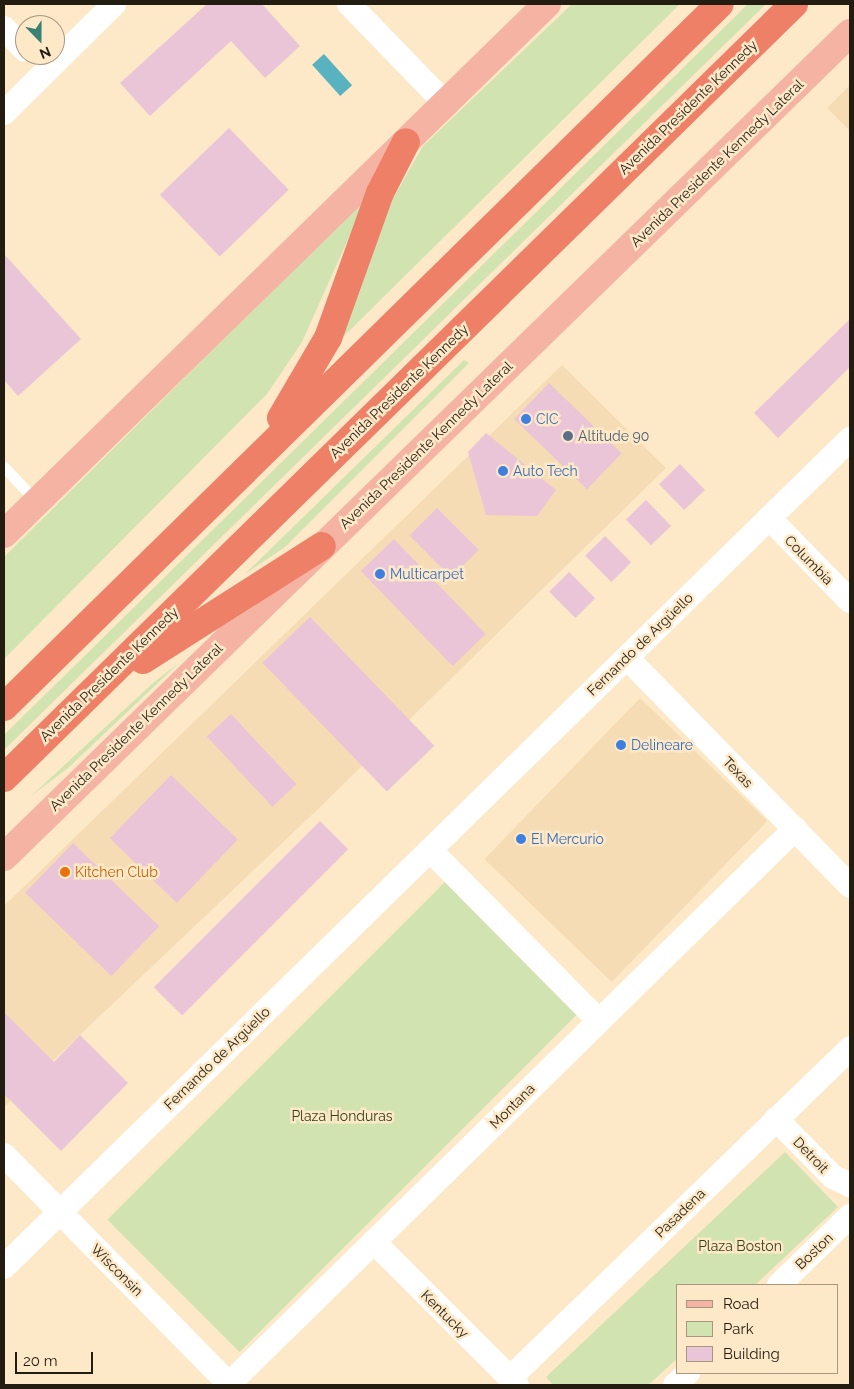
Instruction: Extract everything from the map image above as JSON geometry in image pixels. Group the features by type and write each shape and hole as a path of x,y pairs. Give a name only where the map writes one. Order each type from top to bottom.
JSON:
{"highway":[{"path":"4,706 720,4"},
{"name":"Avenida Presidente Kennedy","path":"4,778 794,4"},
{"path":"236,478 290,405 328,338 380,193 406,142"},
{"path":"74,708 187,629 322,546"}],"main road":[{"path":"4,534 547,4"},
{"name":"Avenida Presidente Kennedy Lateral","path":"4,857 850,34"}],"street":[{"path":"65,42 114,4"},
{"path":"349,4 445,104"},
{"path":"4,28 15,40"},
{"path":"4,113 37,65"},
{"name":"Fernando de Argüello","path":"4,1267 850,439"},
{"name":"Columbia","path":"769,518 850,601"},
{"name":"Texas","path":"627,658 850,886"},
{"name":"Montana","path":"230,1385 795,829"},
{"path":"430,850 599,1021"},
{"name":"Pasadena","path":"514,1382 776,1119 850,1048"},
{"name":"Detroit","path":"776,1119 833,1177 850,1185"},
{"name":"Wisconsin","path":"4,1155 230,1385"},
{"name":"Boston","path":"780,1284 850,1216"},
{"name":"Kentucky","path":"374,1242 514,1382"},
{"path":"675,1385 687,1374"}],"lane":[{"path":"4,467 37,502"}],"shaded area":[{"path":"850,85 850,131 827,108"},
{"path":"562,365 666,468 316,811 4,1107 4,906"},
{"path":"640,698 767,821 612,982 484,859"}],"green space":[{"path":"572,4 680,4 341,339 392,200 423,146"},
{"path":"748,4 766,4 4,750 4,735"},
{"path":"367,197 302,342 267,394 4,659 4,557"},
{"path":"464,360 469,363 285,547 245,574"},
{"path":"180,662 68,768 31,796 153,683"},
{"name":"Plaza Honduras","path":"446,881 578,1013 240,1352 107,1220"},
{"name":"Plaza Boston","path":"785,1152 838,1207 756,1284 676,1284 676,1360 648,1385 553,1385 546,1377"}],"water":[{"path":"324,54 352,85 340,96 312,65"}],"building":[{"path":"207,4 262,4 300,46 265,78 231,41 150,116 120,83"},
{"path":"229,128 289,190 220,257 160,195"},
{"path":"4,254 81,339 18,396 4,380"},
{"path":"850,319 850,367 778,438 754,413"},
{"name":"Altitude 90","path":"549,383 622,453 587,489 514,419"},
{"name":"Auto Tech","path":"486,433 556,490 537,516 486,515 468,452"},
{"path":"680,464 705,490 684,510 659,484"},
{"path":"646,500 671,526 651,545 626,519"},
{"path":"437,508 479,550 451,577 409,536"},
{"path":"605,536 631,562 611,582 585,556"},
{"path":"394,539 486,634 453,666 361,571"},
{"path":"569,572 595,598 575,618 549,592"},
{"path":"310,617 434,746 387,792 263,663"},
{"path":"231,714 296,784 272,807 207,737"},
{"path":"171,775 238,840 177,903 110,838"},
{"path":"320,821 348,849 182,1015 154,987"},
{"path":"73,843 159,926 111,976 25,893"},
{"path":"4,1012 54,1062 80,1035 128,1083 61,1151 4,1094"}],"place":[{"name":"CIC","path":"526,419"},
{"name":"Altitude 90","path":"568,436"},
{"name":"Auto Tech","path":"503,471"},
{"name":"Multicarpet","path":"380,574"},
{"name":"Delineare","path":"621,745"},
{"name":"El Mercurio","path":"521,839"},
{"name":"Kitchen Club","path":"65,872"}]}
